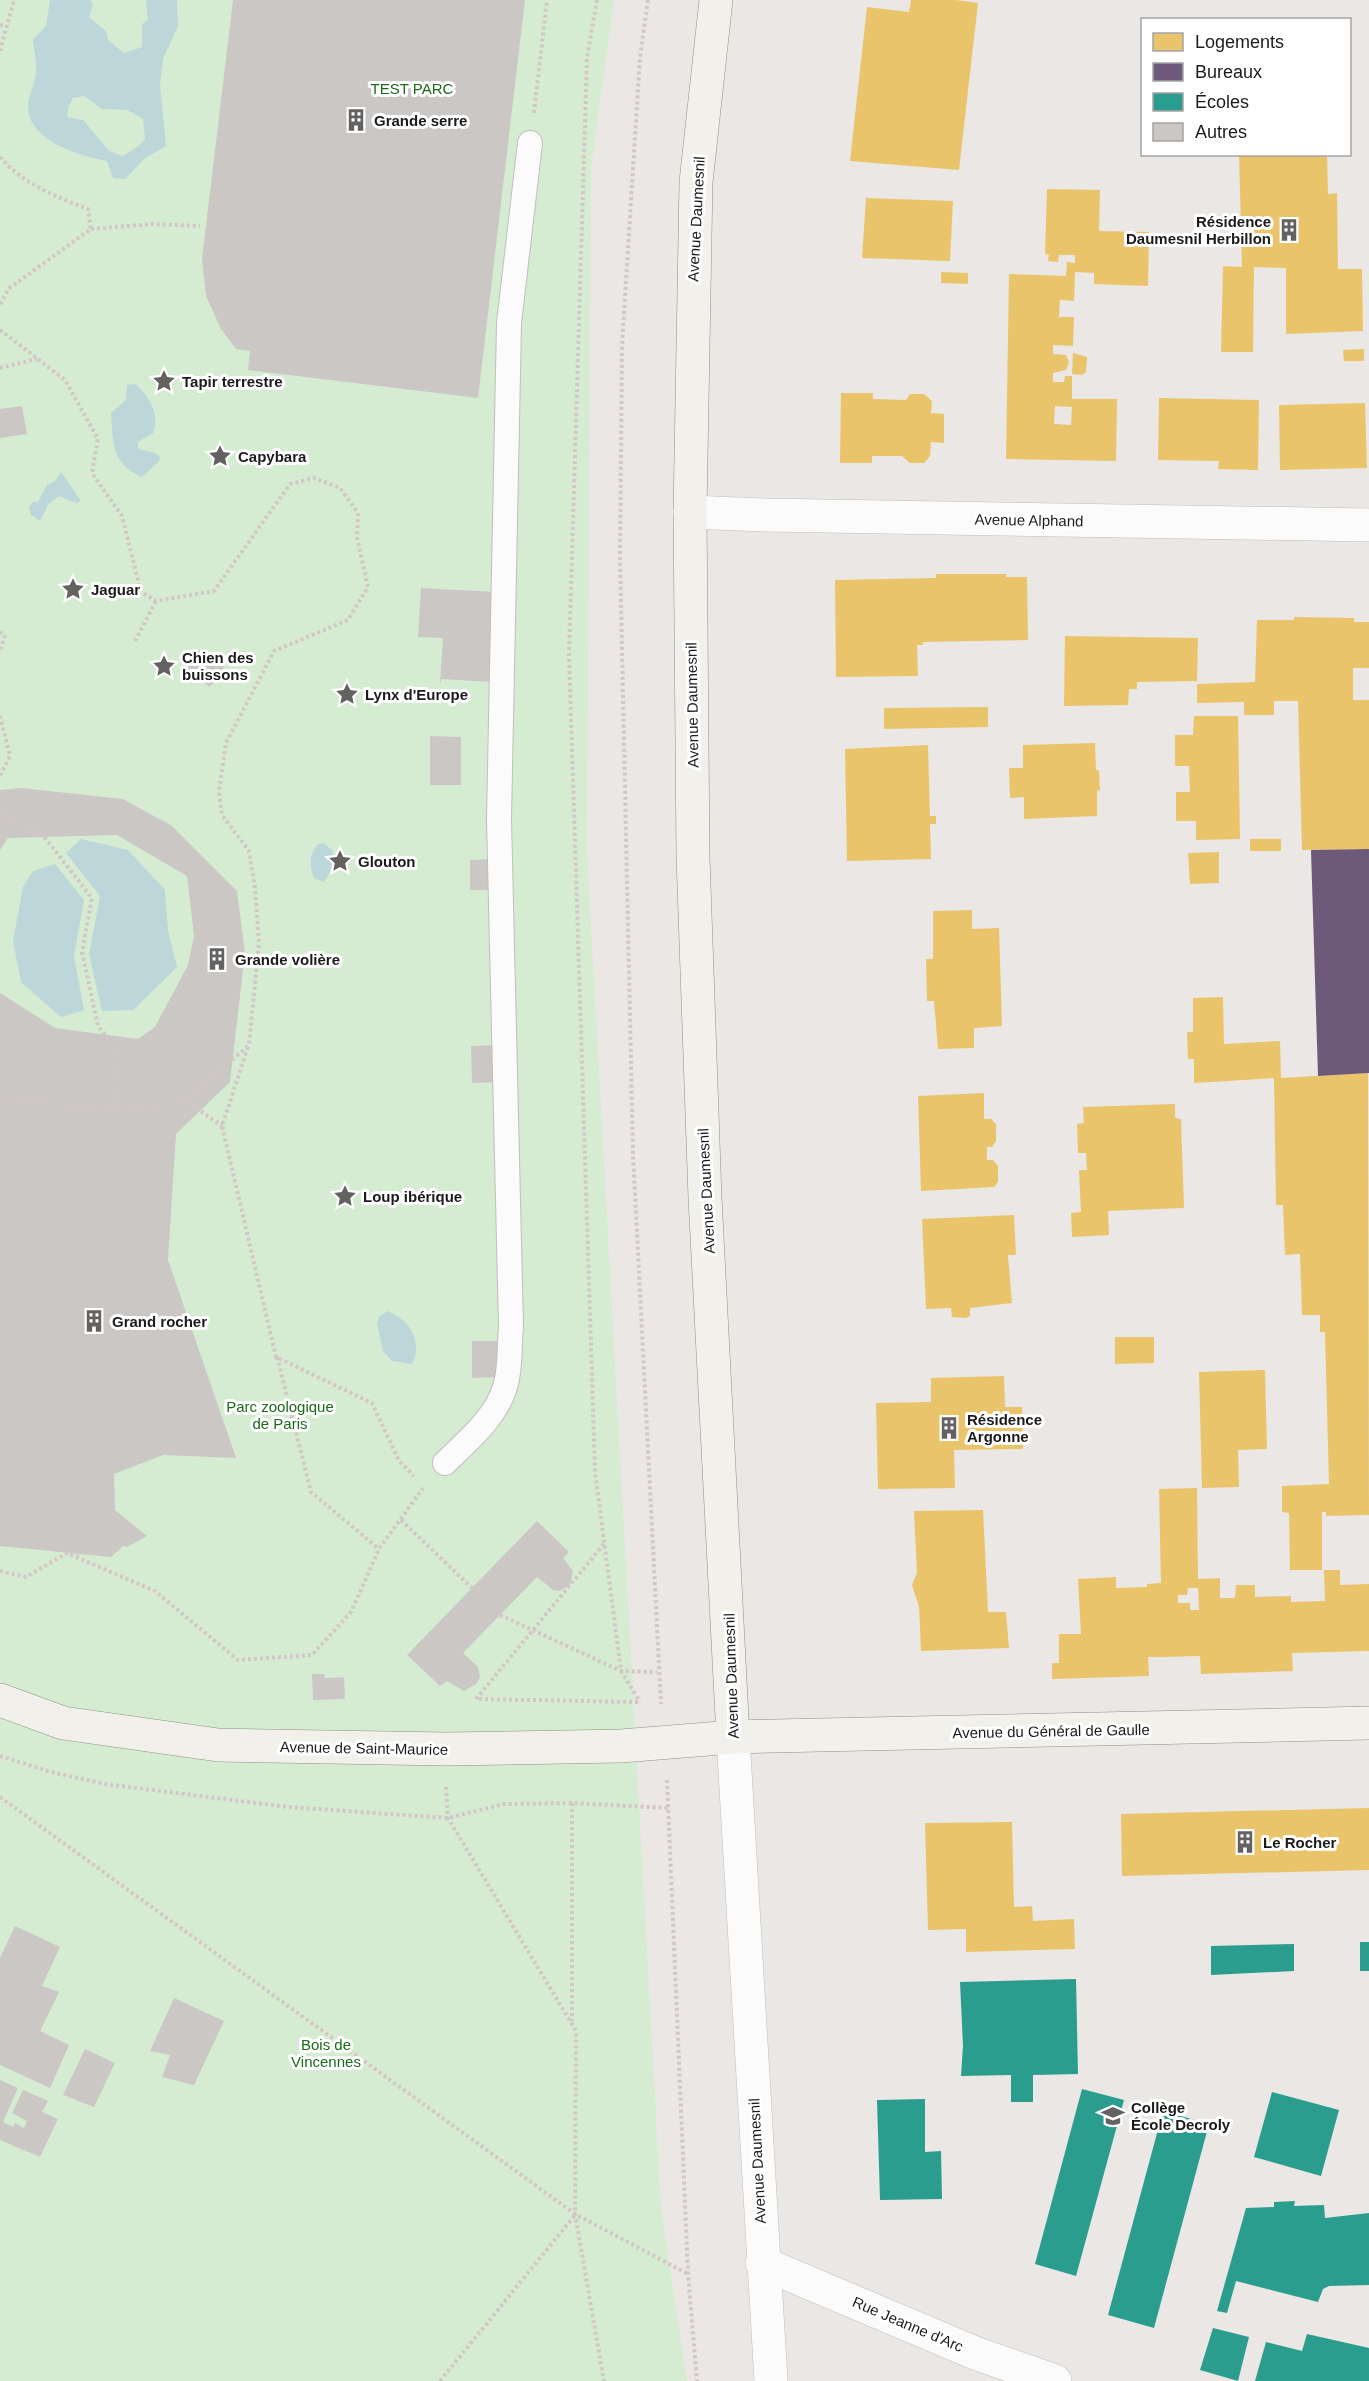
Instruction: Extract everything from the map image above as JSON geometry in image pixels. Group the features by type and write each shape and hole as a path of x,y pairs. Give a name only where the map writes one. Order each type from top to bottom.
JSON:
{"main road":[{"name":"Avenue Daumesnil","path":"716,0 696,182 690,512 693,857 733,1737"},
{"name":"Avenue de Saint-Maurice","path":"0,1700 63,1723 218,1745 446,1749 642,1746 733,1737"},
{"name":"Avenue du Général de Gaulle","path":"733,1737 1369,1723"}],"street":[{"name":"Avenue Alphand","path":"690,512 1369,525"},
{"name":"Avenue Daumesnil","path":"733,1737 762,2263 771,2381"},
{"name":"Rue Jeanne d'Arc","path":"762,2263 975,2353 1055,2381"}],"lane":[{"path":"445,1463 487,1420 506,1386 511,1328 498,819 509,323 530,143"}],"path":[{"path":"0,51 14,0"},
{"path":"530,143 547,0"},
{"path":"597,0 587,58 569,654 595,1472 605,1544 621,1671 640,1702 476,1699 605,1544"},
{"path":"648,0 639,68 622,345 620,547 633,1155 660,1700"},
{"path":"0,26 6,26"},
{"path":"0,157 11,171 56,196 88,209 91,229"},
{"path":"0,305 8,289 91,229 150,224 200,226"},
{"path":"0,330 65,380 98,439 92,473 122,516 141,592 156,601 214,591 290,484 314,478 340,488 358,513 357,538 368,587 348,620 274,651 226,743 219,792 222,815 249,851 255,888 259,943 249,1045 222,1126 276,1357 311,1492 379,1549"},
{"path":"0,368 37,359"},
{"path":"135,641 156,601"},
{"path":"0,632 5,635 0,653"},
{"path":"0,716 10,756 0,776"},
{"path":"0,802 11,820 38,829 93,898 82,952 98,1026 116,1047 115,1112"},
{"path":"0,1096 115,1112 186,1101 249,1045"},
{"path":"186,1101 222,1126"},
{"path":"276,1357 372,1402 399,1461 416,1478"},
{"path":"67,1553 155,1591 238,1660 312,1655 351,1612 379,1549 424,1486"},
{"path":"401,1520 472,1588"},
{"path":"0,1571 26,1577 67,1553 117,1552"},
{"path":"500,1615 621,1671 657,1672"},
{"path":"446,1749 445,1806 448,1818 576,2031 575,2214 604,2381"},
{"path":"0,1756 51,1772 105,1784 288,1808 448,1818 504,1804 572,1803 668,1808"},
{"path":"668,1786 688,2274 697,2381"},
{"path":"0,1797 575,2214 688,2274"},
{"path":"572,1803 572,2024"},
{"path":"441,2381 575,2214"}],"green space":[{"name":"Bois de Vincennes","path":"0,0 614,0 591,169 587,851 661,2208 687,2381 0,2381"}],"water":[{"path":"50,0 90,0 93,5 89,17 106,31 108,40 124,53 142,47 142,24 148,20 146,0 177,0 178,26 163,59 160,84 166,146 144,159 125,179 113,178 107,161 62,147 41,134 34,125 28,109 36,73 33,40 46,26","holes":["84,96 102,109 127,110 143,119 145,138 140,145 123,156 109,151 83,120 67,117 73,98"]},
{"path":"135,384 149,399 155,419 153,433 138,442 138,449 155,453 160,457 159,461 142,477 119,459 112,434 111,413 126,400 127,385"},
{"path":"61,472 81,501 76,503 59,496 48,505 40,521 31,515 29,508 32,502 38,502 47,485 55,481"},
{"path":"81,839 128,850 165,890 168,931 177,967 133,1010 102,1011 89,954 100,896 66,853"},
{"path":"324,843 333,851 333,860 324,882 314,878 311,856 318,844"},
{"path":"55,864 84,900 74,956 84,1010 61,1017 21,982 13,941 23,887 33,871"},
{"path":"387,1311 408,1325 412,1332 416,1348 412,1364 392,1361 383,1351 377,1323 379,1317"}],"building: Logements":[{"path":"911,0 956,0 978,3 959,170 850,161 867,7 909,12"},
{"path":"1239,156 1327,156 1328,194 1337,193 1338,269 1362,269 1363,331 1286,334 1286,268 1254,267 1253,352 1221,352 1223,266 1242,267"},
{"path":"1047,189 1100,190 1099,231 1149,232 1148,286 1094,284 1094,273 1075,272 1074,301 1060,300 1059,317 1074,317 1073,346 1053,345 1053,354 1066,355 1069,362 1066,370 1053,373 1053,382 1064,382 1065,376 1072,376 1072,399 1117,399 1116,461 1006,459 1009,274 1066,276 1067,262 1075,263 1075,255 1059,255 1058,262 1048,261 1049,255 1045,254","holes":["1055,406 1072,407 1071,425 1054,424"]},
{"path":"866,198 953,201 950,261 862,258"},
{"path":"941,272 968,273 968,284 941,283"},
{"path":"1364,349 1364,361 1344,361 1343,350"},
{"path":"1073,353 1087,357 1086,372 1082,375 1072,374"},
{"path":"841,393 873,393 873,399 906,400 910,394 924,394 932,401 931,413 944,414 944,443 931,442 930,456 924,463 910,463 902,456 872,456 872,463 840,463"},
{"path":"1159,398 1259,400 1258,470 1218,469 1219,461 1158,460"},
{"path":"1365,403 1367,468 1280,470 1279,405"},
{"path":"936,574 1006,574 1006,577 1027,577 1028,640 923,642 923,645 917,645 918,676 836,677 835,580 936,578"},
{"path":"1294,617 1354,618 1354,622 1369,622 1369,668 1353,668 1353,700 1369,700 1369,849 1302,850 1298,701 1274,701 1274,715 1244,715 1244,702 1197,703 1197,684 1255,682 1257,620 1294,620"},
{"path":"1065,636 1198,638 1197,681 1137,682 1137,689 1129,689 1128,705 1064,706"},
{"path":"988,707 988,727 884,729 884,708"},
{"path":"1194,716 1238,716 1240,839 1196,840 1196,821 1176,821 1176,792 1190,792 1189,766 1175,766 1175,735 1193,735"},
{"path":"1095,743 1096,770 1099,770 1100,791 1097,790 1097,816 1024,819 1024,797 1010,798 1009,768 1023,768 1023,745"},
{"path":"928,745 930,816 936,816 936,824 930,824 931,859 847,861 845,749"},
{"path":"1250,839 1281,839 1281,851 1250,851"},
{"path":"1219,852 1219,883 1190,884 1188,853"},
{"path":"972,910 972,929 999,928 1002,1026 974,1028 974,1048 938,1049 934,1001 927,1001 926,959 933,959 933,911"},
{"path":"1223,997 1224,1044 1280,1041 1281,1078 1368,1073 1369,1515 1326,1516 1326,1512 1322,1512 1322,1570 1290,1570 1289,1513 1282,1512 1282,1486 1329,1484 1325,1332 1320,1332 1320,1315 1302,1315 1300,1254 1285,1255 1283,1205 1276,1205 1274,1078 1194,1083 1194,1059 1188,1059 1187,1032 1193,1032 1193,998"},
{"path":"984,1093 984,1119 991,1119 996,1124 996,1141 992,1147 987,1147 987,1160 993,1160 998,1166 998,1182 994,1187 921,1191 918,1096"},
{"path":"1175,1104 1175,1118 1181,1119 1184,1208 1108,1211 1109,1235 1072,1237 1071,1213 1081,1212 1079,1170 1087,1170 1086,1153 1078,1153 1077,1124 1084,1123 1083,1107"},
{"path":"1014,1215 1016,1255 1008,1255 1012,1303 970,1308 970,1316 966,1318 952,1317 951,1308 926,1309 922,1219"},
{"path":"1115,1337 1154,1337 1154,1363 1115,1364"},
{"path":"1265,1370 1267,1449 1238,1450 1239,1487 1202,1488 1199,1372"},
{"name":"Résidence Argonne","path":"1004,1376 1005,1407 1022,1407 1023,1449 954,1450 955,1488 878,1489 876,1403 931,1402 931,1378"},
{"path":"1197,1488 1198,1579 1220,1578 1220,1598 1235,1598 1236,1585 1255,1585 1255,1597 1291,1596 1291,1602 1325,1601 1324,1570 1340,1570 1340,1585 1369,1584 1369,1651 1292,1653 1293,1671 1201,1674 1200,1656 1148,1657 1149,1676 1052,1679 1052,1663 1059,1663 1059,1634 1081,1634 1078,1579 1116,1577 1116,1588 1147,1587 1147,1584 1161,1583 1159,1489","holes":["1188,1588 1198,1588 1199,1610 1190,1610 1190,1603 1178,1603 1178,1595 1187,1595"]},
{"path":"983,1510 988,1612 1006,1612 1009,1648 921,1651 919,1607 912,1585 917,1573 914,1511"},
{"name":"Le Rocher","path":"1369,1808 1369,1870 1122,1876 1121,1814"},
{"path":"1012,1822 1014,1907 1032,1906 1033,1921 1074,1919 1075,1949 966,1952 966,1929 928,1930 925,1823"}],"building: Bureaux":[{"path":"1369,849 1369,1073 1318,1076 1311,850"}],"building: Écoles":[{"path":"1360,1942 1369,1942 1369,1971 1360,1971"},
{"path":"1294,1944 1294,1971 1211,1975 1211,1946"},
{"path":"1076,1979 1078,2074 1033,2075 1033,2102 1011,2102 1011,2075 961,2076 963,2046 960,1982"},
{"path":"1082,2089 1124,2100 1076,2276 1035,2264"},
{"path":"1272,2092 1339,2110 1321,2176 1254,2157"},
{"path":"925,2099 925,2152 941,2151 942,2199 880,2200 877,2100"},
{"path":"1163,2111 1209,2124 1154,2328 1108,2315"},
{"path":"1295,2201 1294,2206 1324,2205 1325,2218 1369,2213 1369,2285 1329,2286 1323,2289 1318,2302 1236,2281 1227,2313 1217,2311 1246,2208 1274,2207 1274,2202"},
{"path":"1213,2328 1249,2337 1238,2381 1200,2370"},
{"path":"1307,2334 1369,2348 1369,2381 1255,2381 1266,2342 1302,2351"}],"building: Autres":[{"name":"Grande serre","path":"233,0 525,0 478,398 248,370 250,351 236,349 221,329 206,296 202,259"},
{"path":"22,406 27,434 0,438 0,409"},
{"path":"421,588 496,592 491,682 442,679 440,684 443,638 418,637"},
{"path":"199,650 224,667 210,687 185,670"},
{"path":"430,736 461,737 461,785 430,785"},
{"name":"Grand rocher","path":"21,788 123,799 172,826 237,891 245,953 230,1082 176,1134 168,1260 236,1458 163,1455 114,1474 115,1510 147,1536 127,1547 123,1546 111,1557 0,1546 0,993 55,1028 138,1039 155,1027 188,965 194,936 187,876 117,835 8,838 0,850 0,790"},
{"path":"493,859 494,890 470,890 470,860"},
{"path":"498,1045 499,1082 472,1083 471,1046"},
{"path":"472,1341 498,1341 500,1377 472,1378"},
{"path":"537,1521 569,1552 563,1558 573,1571 570,1585 559,1591 553,1590 537,1577 463,1653 478,1667 480,1677 476,1684 464,1691 447,1681 440,1686 407,1655"},
{"path":"312,1674 324,1674 325,1678 344,1677 345,1699 313,1700"},
{"path":"15,1926 60,1947 42,1986 59,1992 40,2031 69,2045 50,2088 0,2065 0,1958"},
{"path":"174,1998 224,2021 194,2085 162,2077 170,2055 150,2051"},
{"path":"85,2049 115,2063 94,2107 63,2095"},
{"path":"0,2080 18,2088 3,2122 13,2127 15,2123 24,2128 27,2121 12,2113 23,2090 48,2101 42,2112 58,2119 40,2157 0,2140"}],"place":[{"name":"Grande serre","path":"356,120"},
{"name":"Résidence Daumesnil Herbillon","path":"1289,230"},
{"name":"Tapir terrestre","path":"164,381"},
{"name":"Capybara","path":"220,456"},
{"name":"Jaguar","path":"73,589"},
{"name":"Chien des buissons","path":"164,666"},
{"name":"Lynx d'Europe","path":"347,694"},
{"name":"Glouton","path":"340,861"},
{"name":"Grande volière","path":"217,959"},
{"name":"Loup ibérique","path":"345,1196"},
{"name":"Grand rocher","path":"94,1321"},
{"name":"Résidence Argonne","path":"949,1428"},
{"name":"Le Rocher","path":"1245,1842"},
{"name":"Collège École Decroly","path":"1113,2116"}],"park label":[{"name":"TEST PARC","path":"412,88"},
{"name":"Parc zoologique de Paris","path":"280,1414"}]}
